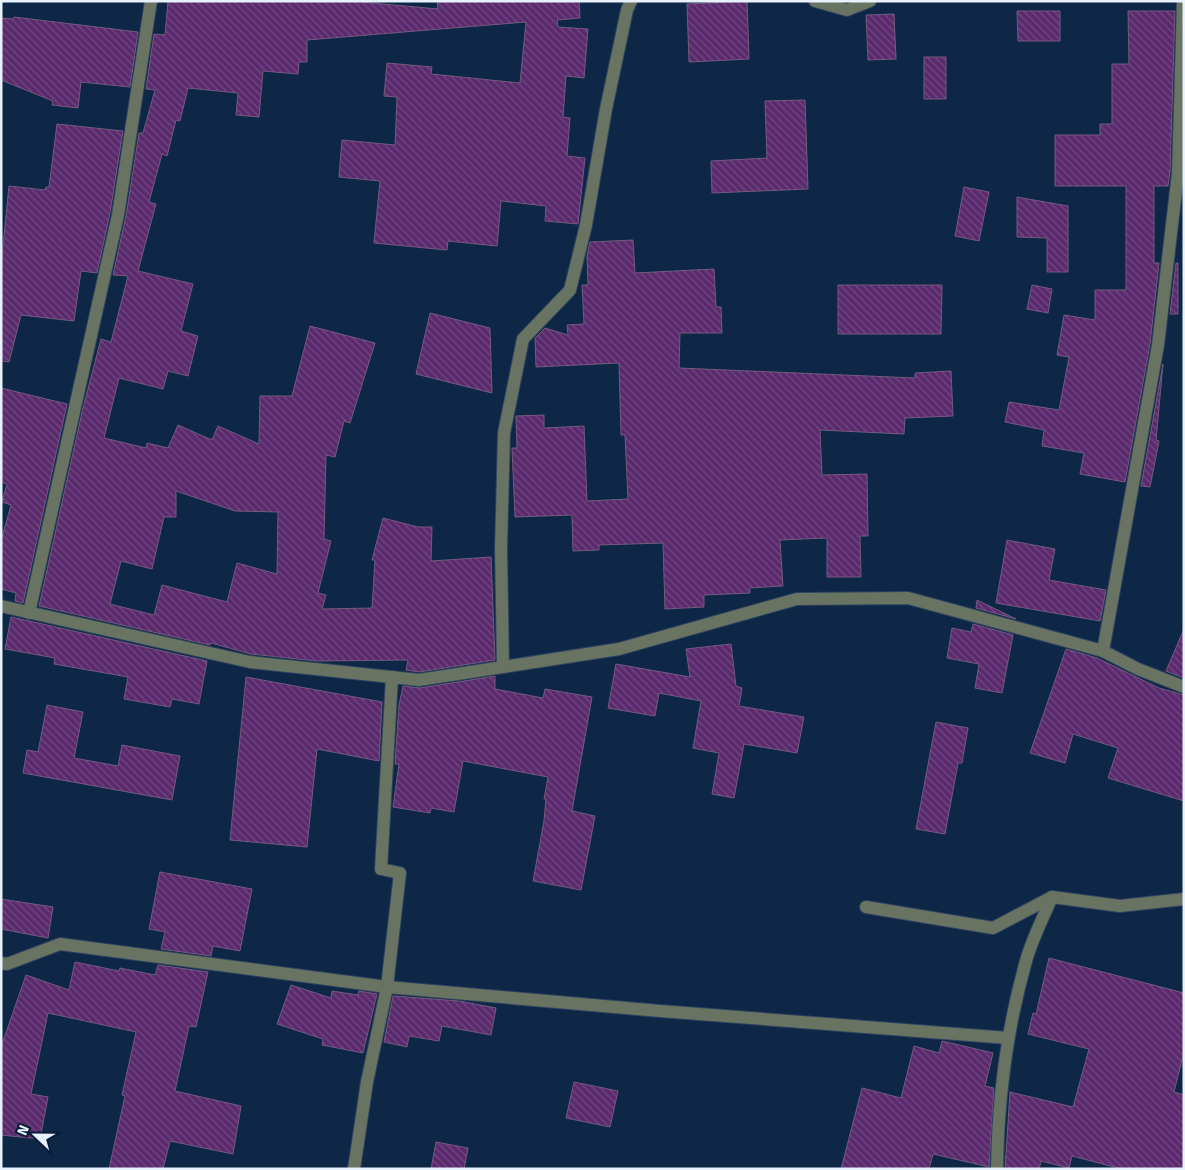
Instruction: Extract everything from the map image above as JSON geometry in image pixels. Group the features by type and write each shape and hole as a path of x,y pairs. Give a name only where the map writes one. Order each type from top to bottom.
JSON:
{"street":[{"path":"29,614 118,215 151,1"},
{"path":"503,667 501,549 504,433 523,340 570,290 586,225 606,109 626,10 631,1"},
{"path":"815,1 847,10 870,1"},
{"path":"1103,651 1158,345 1178,173 1183,1"},
{"path":"1,606 29,614 250,662 418,680 619,649 797,599 908,598 1103,651 1138,669 1184,687"},
{"path":"354,1169 366,1082 387,987 400,873 381,869 383,797 392,678"},
{"path":"997,1169 998,1129 1008,1038 1026,959 1052,897"},
{"path":"866,907 993,928 1052,897 1120,906 1184,898"},
{"path":"1,963 6,964 60,944 387,987 660,1011 1008,1038"}],"building":[{"path":"168,1 350,1 438,9 437,1 579,1 580,18 557,20 558,27 588,29 584,78 566,76 563,117 570,118 567,156 585,158 578,224 545,221 546,206 501,201 497,246 448,241 447,250 374,243 380,181 339,177 342,140 395,145 397,97 384,96 387,63 432,67 431,74 520,83 526,22 307,40 307,62 299,62 298,74 263,71 259,117 236,115 238,93 188,88 180,121 176,120 167,156 162,154 149,202 156,204 138,271 193,284 181,331 198,336 188,376 168,371 163,389 119,378 104,438 146,448 147,443 168,448 178,425 212,440 218,426 259,444 260,396 292,396 310,326 375,343 350,423 344,421 335,457 326,455 324,539 331,541 318,593 326,595 322,609 372,608 375,560 372,560 383,518 418,527 432,527 431,561 491,557 495,660 419,672 406,670 408,660 317,661 251,654 211,643 210,645 39,606 83,408 101,339 111,342 128,276 113,275 126,216 139,133 143,133 155,90 146,89 154,34 165,35","holes":["176,491 235,511 278,512 277,574 237,563 227,602 162,585 154,615 110,604 121,561 152,569 164,517 176,517"]},
{"path":"747,1 749,59 689,62 687,4"},
{"path":"1017,11 1060,11 1060,41 1018,41"},
{"path":"1128,11 1175,11 1170,172 1168,186 1154,186 1154,263 1159,263 1150,344 1125,482 1080,474 1084,453 1042,446 1044,430 1005,422 1009,402 1059,410 1069,357 1057,355 1064,315 1095,320 1095,290 1126,290 1126,186 1055,186 1055,135 1100,135 1100,124 1112,124 1112,64 1129,64"},
{"path":"894,14 896,59 868,60 866,15"},
{"path":"14,17 138,32 130,87 81,82 78,108 52,105 53,101 1,80 1,18 13,19"},
{"path":"924,57 946,57 946,99 924,99"},
{"path":"805,100 808,189 712,193 711,161 767,158 765,101"},
{"path":"57,124 123,131 110,213 97,273 81,271 74,321 21,315 9,362 1,361 1,266 9,186 45,190 46,187 49,187"},
{"path":"964,187 989,192 979,241 955,236"},
{"path":"1017,197 1068,206 1068,272 1047,272 1047,238 1017,237"},
{"path":"633,240 635,273 714,269 716,307 721,307 722,333 680,333 679,368 915,378 915,373 951,371 953,416 905,418 904,434 820,430 822,475 867,474 868,536 860,536 861,577 827,577 827,538 780,540 783,586 750,588 750,593 704,595 704,607 665,609 663,543 599,545 599,550 573,551 572,515 515,517 512,448 517,448 516,416 544,415 544,428 584,426 587,501 628,499 625,435 621,435 619,363 536,367 535,338 545,328 568,335 567,325 584,324 582,285 588,285 587,256 590,242"},
{"path":"1176,263 1178,263 1178,314 1170,314"},
{"path":"838,285 942,285 941,334 838,334"},
{"path":"1032,285 1052,289 1048,313 1027,309"},
{"path":"430,313 490,328 492,393 416,374"},
{"path":"1163,364 1156,440 1159,441 1150,487 1141,486"},
{"path":"1,388 67,404 23,603 15,601 16,593 1,589 1,541 11,505 2,502 7,484 1,482"},
{"path":"1007,540 1055,549 1049,580 1106,590 1100,621 996,603"},
{"path":"977,600 1016,619 976,608"},
{"path":"11,617 207,661 199,704 172,699 170,707 124,699 128,677 54,664 55,658 5,649"},
{"path":"973,624 1013,635 1002,693 975,688 979,664 947,658 952,628 971,632"},
{"path":"1184,629 1184,678 1166,671"},
{"path":"731,644 736,686 742,688 739,706 804,717 797,753 744,744 734,798 712,794 719,753 693,748 701,701 659,693 655,716 608,708 616,664 690,677 686,649"},
{"path":"1066,649 1097,658 1159,688 1184,695 1184,801 1108,778 1118,748 1073,734 1065,763 1030,753"},
{"path":"495,676 495,689 543,698 545,689 592,697 572,811 595,816 581,890 533,881 544,821 546,799 544,799 548,777 463,761 454,812 431,808 430,813 393,807 399,764 395,764 399,705 403,686 420,688"},
{"path":"246,677 382,702 379,761 317,749 307,847 230,840"},
{"path":"47,705 83,712 74,758 118,766 122,745 180,756 172,800 23,773 27,750 38,752"},
{"path":"936,722 968,728 962,763 958,763 945,834 916,829"},
{"path":"160,872 252,889 240,951 213,946 211,956 161,949 165,932 149,929"},
{"path":"1,899 53,907 48,938 1,929"},
{"path":"1049,958 1184,993 1184,1052 1174,1092 1184,1095 1184,1169 1122,1169 1072,1156 1069,1168 1041,1161 1039,1169 1005,1169 1010,1092 1073,1107 1089,1049 1028,1034 1033,1013 1036,1014"},
{"path":"75,962 119,971 120,968 155,975 158,965 208,972 196,1027 189,1026 175,1091 241,1106 233,1154 170,1141 163,1169 109,1169 125,1096 122,1095 136,1032 48,1013 31,1094 48,1097 40,1139 1,1135 1,1047 26,975 69,990"},
{"path":"291,985 331,998 332,991 358,995 359,991 377,994 363,1053 322,1045 323,1039 277,1024"},
{"path":"393,996 459,1001 496,1008 491,1035 442,1026 439,1041 409,1036 407,1047 384,1042"},
{"path":"942,1041 993,1053 985,1086 994,1088 989,1167 933,1154 929,1169 841,1169 862,1088 901,1098 914,1046 939,1053"},
{"path":"574,1082 618,1091 610,1127 566,1118"},
{"path":"436,1142 468,1148 464,1169 431,1169"}]}
